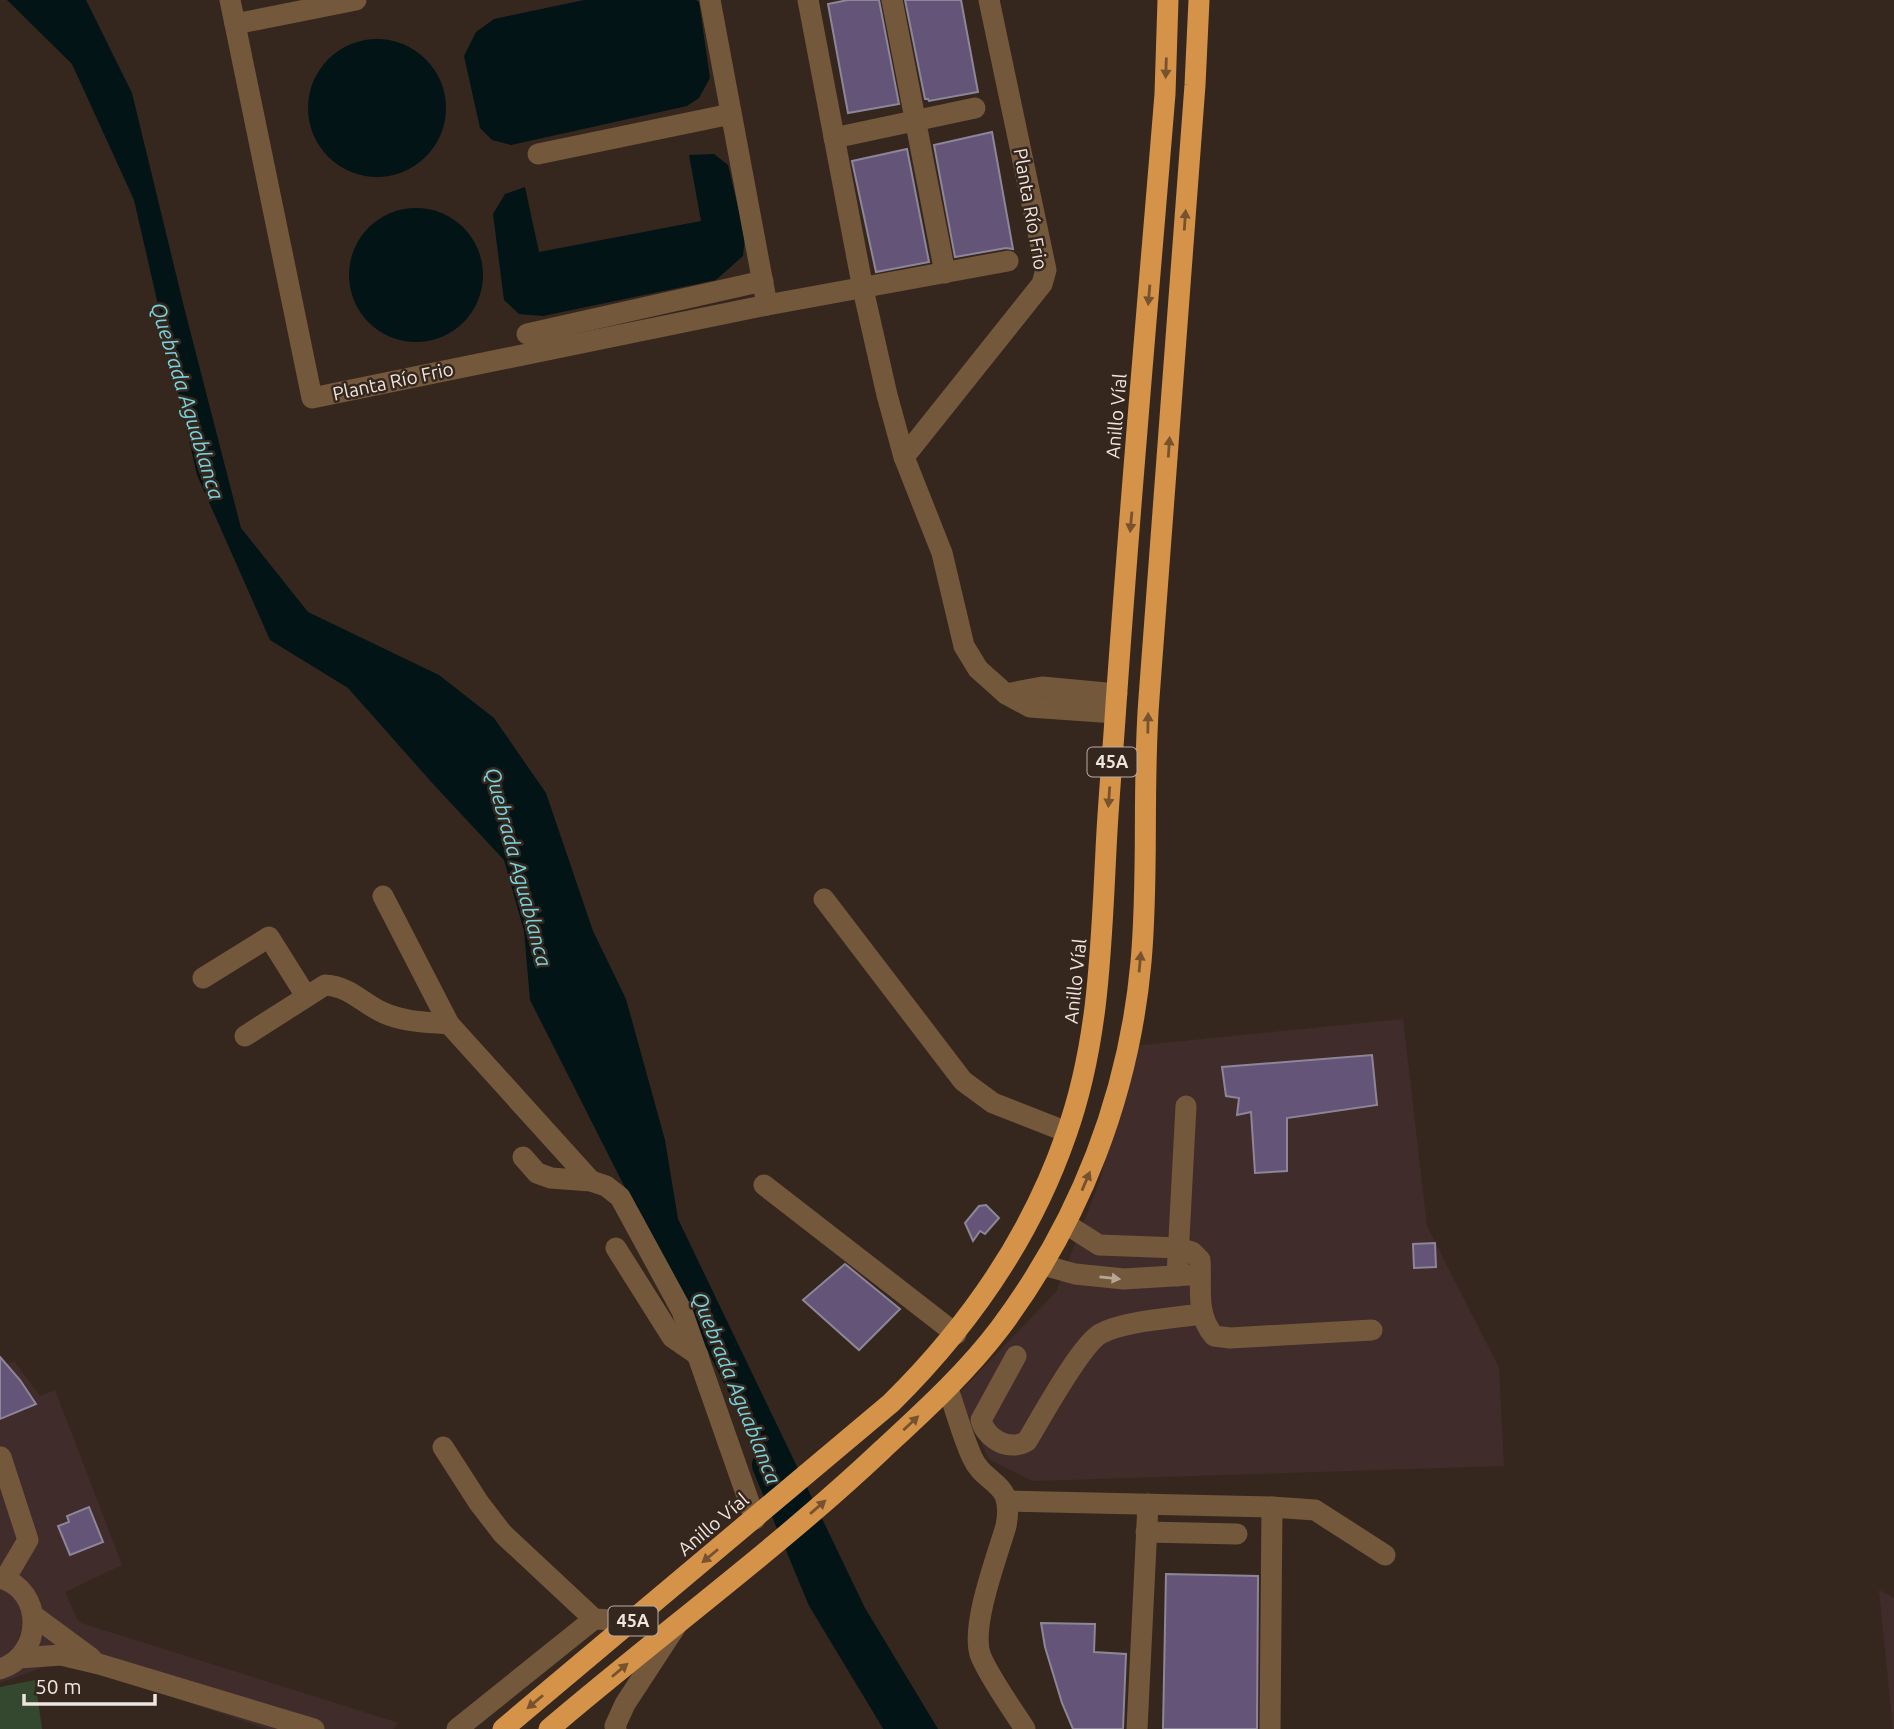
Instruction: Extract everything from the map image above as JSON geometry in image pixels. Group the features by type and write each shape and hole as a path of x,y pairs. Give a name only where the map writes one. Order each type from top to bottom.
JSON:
{"highway":[{"name":"Anillo Víal","path":"503,1729 891,1404 925,1370 979,1303 1020,1238 1043,1192 1067,1132 1083,1077 1095,1020 1101,963 1116,703 1165,94 1168,0"},
{"name":"45A","path":"549,1729 775,1544 861,1470 948,1389 999,1330 1043,1265 1090,1172 1128,1051 1140,971 1148,705 1193,113 1199,0"}],"lane":[{"name":"Planta Río Frio","path":"230,0 312,398 767,304 1008,261"},
{"path":"235,24 356,0"},
{"path":"710,0 767,304"},
{"path":"808,0 863,289 904,457 942,553 964,646 978,669 1006,694 1056,687 1116,703"},
{"path":"891,0 945,272"},
{"name":"Planta Río Frio","path":"904,457 1042,284 1046,270 989,0"},
{"path":"834,138 975,108"},
{"path":"538,154 731,114"},
{"path":"527,334 763,281"},
{"path":"383,896 449,1024 591,1181"},
{"path":"824,900 963,1081 993,1103 1067,1132"},
{"path":"203,978 269,937 306,996"},
{"path":"245,1036 325,985 340,986 383,1013 408,1020 449,1024"},
{"path":"1177,1276 1186,1106"},
{"path":"523,1157 537,1173 551,1178 591,1181 606,1186 620,1198 682,1311 758,1515"},
{"path":"764,1185 956,1334"},
{"path":"1066,1224 1099,1245 1180,1248 1192,1252 1200,1260 1201,1314 1205,1326 1213,1336 1230,1338 1372,1330"},
{"path":"616,1248 672,1337 698,1354"},
{"path":"1043,1265 1075,1274 1124,1279 1201,1274"},
{"path":"1016,1356 981,1420 984,1430 991,1438 1020,1446 1027,1441 1085,1348 1099,1334 1117,1328 1201,1314"},
{"path":"948,1389 973,1460 1002,1490 1009,1509 979,1621 977,1642 981,1656 1025,1729"},
{"path":"443,1447 479,1503 503,1534 594,1619 632,1621"},
{"path":"0,1669 19,1658 29,1646 34,1616 19,1588 3,1578 28,1540 1,1457"},
{"path":"1007,1501 1315,1510 1385,1555"},
{"path":"1136,1729 1148,1504"},
{"path":"1270,1729 1272,1507"},
{"path":"1146,1532 1237,1534"},
{"path":"34,1616 99,1664"},
{"path":"457,1729 594,1619"},
{"path":"613,1728 625,1704 679,1621"},
{"path":"19,1658 61,1655 99,1664 281,1722 314,1729"}],"shaded area":[{"path":"1403,1019 1427,1226 1499,1368 1504,1466 1033,1481 989,1459 958,1394 1056,1292 1100,1181 1133,1046"},
{"path":"14,1361 40,1396 55,1390 122,1565 65,1592 81,1623 399,1723 393,1729 267,1729 63,1660 0,1683 0,1367"},
{"path":"1879,1590 1894,1598 1894,1729 1893,1729"}],"green space":[{"path":"35,1680 42,1729 0,1729 0,1687"}],"water":[{"path":"7,0 86,0 132,93 241,528 308,612 439,675 494,718 546,793 593,931 626,999 665,1140 678,1219 865,1608 938,1729 899,1729 530,1000 524,931 504,860 348,688 270,640 197,475 134,200 72,64"},
{"path":"584,0 699,2 710,78 699,98 687,106 511,145 492,140 480,128 464,56 476,32 494,19"},
{"path":"377,39 403,44 426,59 441,82 446,108 441,134 426,157 403,172 377,177 351,172 328,157 313,134 308,108 313,82 328,59 351,44"},
{"path":"714,154 728,165 745,237 743,256 716,280 543,316 519,314 504,300 493,214 505,194 525,187 539,252 701,221 689,155"},
{"path":"416,208 442,213 463,228 478,249 483,275 478,301 463,322 442,337 416,342 390,337 369,322 354,301 349,275 354,249 369,228 390,213"}],"building":[{"path":"848,0 879,0 899,104 848,113 828,4"},
{"path":"905,0 961,0 978,92 929,101 925,99"},
{"path":"992,132 1013,249 955,257 934,145"},
{"path":"907,149 929,262 876,272 852,161"},
{"path":"1372,1055 1377,1105 1287,1118 1287,1171 1255,1173 1251,1112 1237,1115 1239,1098 1226,1096 1222,1067"},
{"path":"986,1205 999,1218 985,1234 980,1231 973,1241 965,1223 979,1206"},
{"path":"1435,1243 1436,1267 1414,1268 1413,1244"},
{"path":"845,1264 900,1309 859,1350 803,1300"},
{"path":"0,1357 36,1404 0,1419"},
{"path":"89,1507 103,1542 70,1555 58,1526 69,1522 67,1516"},
{"path":"1166,1574 1258,1576 1257,1729 1163,1729"},
{"path":"1041,1623 1095,1624 1094,1652 1126,1654 1123,1729 1073,1729 1045,1647"}],"waterway":[{"name":"Quebrada Aguablanca","path":"768,1465 823,1598 902,1729"}]}
